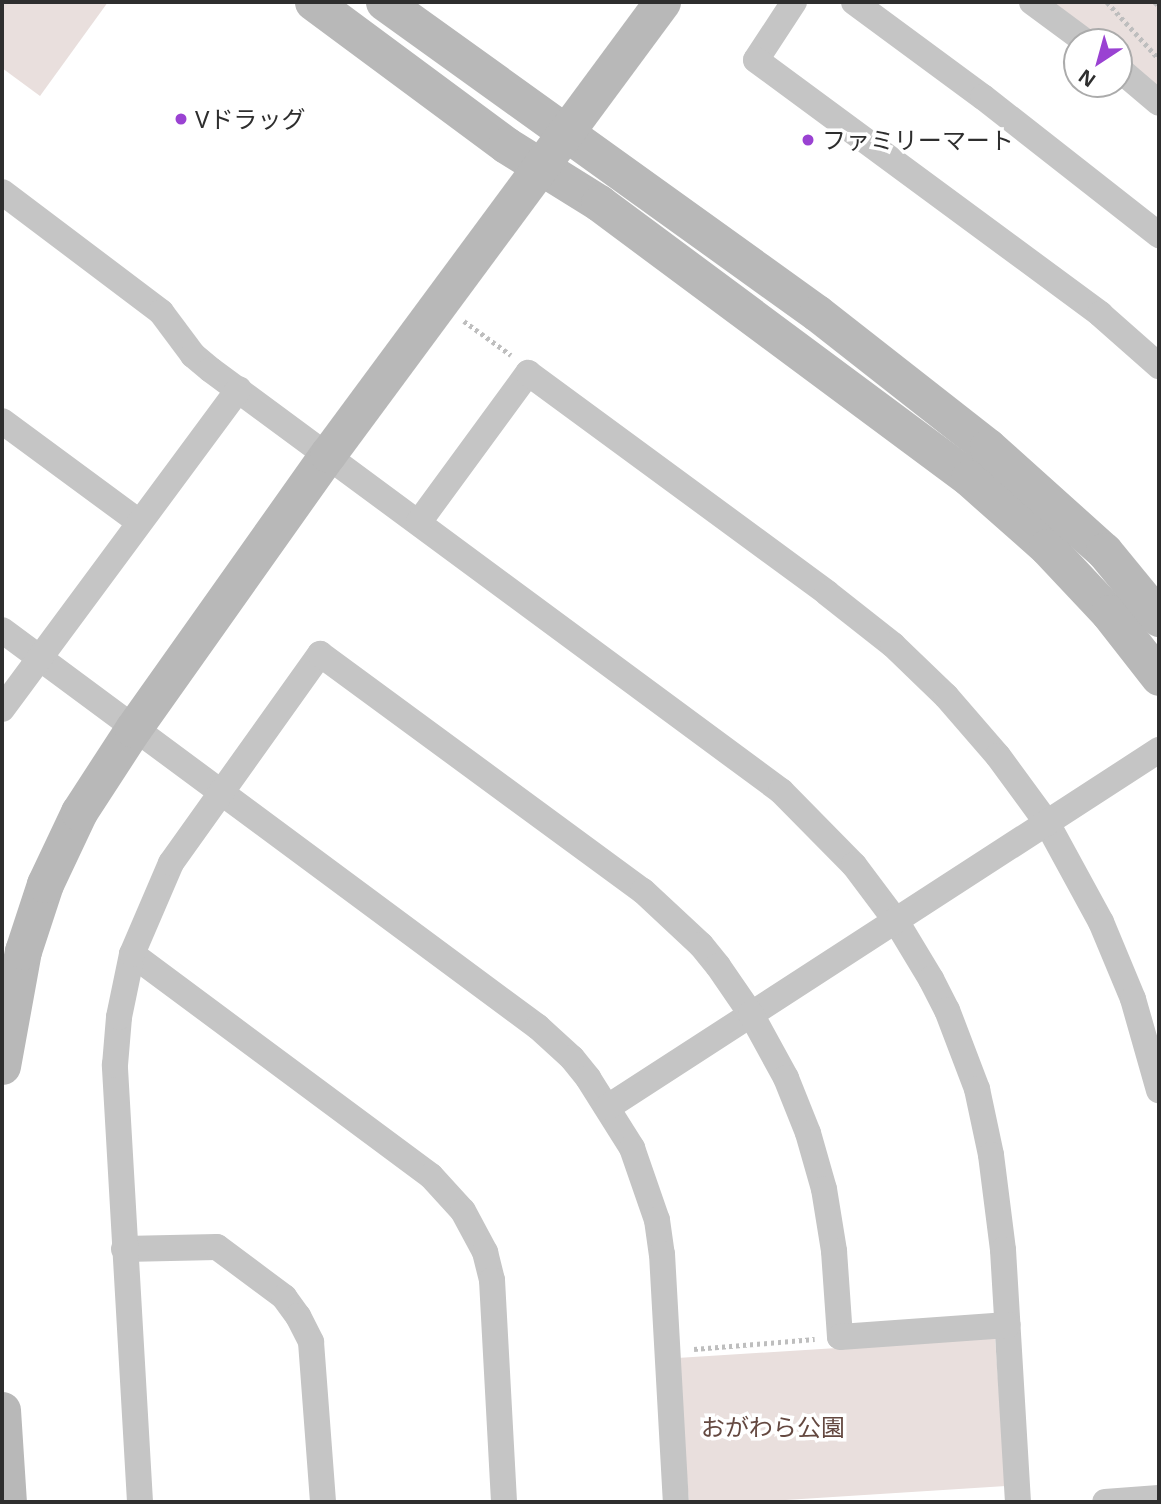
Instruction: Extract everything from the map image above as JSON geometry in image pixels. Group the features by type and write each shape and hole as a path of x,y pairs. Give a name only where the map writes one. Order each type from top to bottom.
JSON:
{"street":[{"path":"313,2 506,145 599,203 969,478 1047,547 1110,613 1159,677"},
{"path":"384,2 563,133 622,170 806,305 988,447 1104,551 1159,618"},
{"path":"2,1066 23,951 45,884 79,812 133,729 328,454 662,2"},
{"path":"794,2 756,60 1100,314 1159,366"},
{"path":"854,2 983,97 1159,235"},
{"path":"1032,2 1067,28"},
{"path":"1133,81 1159,103"},
{"path":"2,192 162,312 193,355 781,791 832,841 896,921 947,1010 977,1089 997,1196 1008,1325 1018,1502"},
{"path":"419,522 528,373 892,645 974,727 1047,823 1107,935 1133,999 1159,1090"},
{"path":"2,709 239,389"},
{"path":"2,421 139,522"},
{"path":"2,630 538,1027 572,1058 608,1107 632,1148 657,1220 676,1502"},
{"path":"139,1502 115,1065 119,1017 132,954 171,863 320,654 643,891 701,945 751,1014 799,1107 817,1162 834,1251 840,1337 1008,1325"},
{"path":"608,1107 1159,750"},
{"path":"132,954 431,1176 463,1211 485,1252 492,1280 504,1502"},
{"path":"124,1249 217,1247 284,1297 311,1342 323,1502"},
{"path":"2,1410 8,1502"},
{"path":"1105,1502 1159,1498"}],"path":[{"path":"1107,2 1159,59"},
{"path":"1155,2 1159,6"},
{"path":"462,320 520,360 528,373"},
{"path":"667,1351 840,1337"}],"green space":[{"path":"2,2 108,2 40,96 2,68"},
{"path":"1052,2 1159,2 1159,87 1133,66 1133,28 1086,28"},
{"name":"おがわら公園","path":"995,1338 1006,1486 753,1502 689,1502 677,1358"}],"place":[{"name":"Vドラッグ","path":"181,119"},
{"name":"ファミリーマート","path":"808,140"}]}
